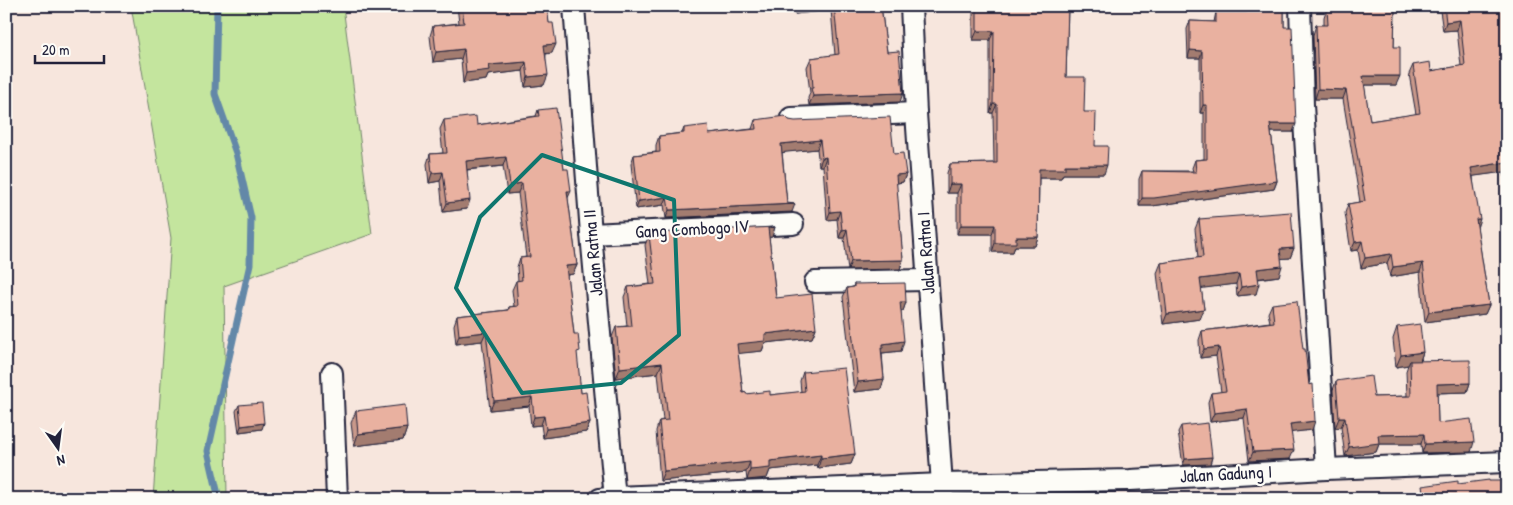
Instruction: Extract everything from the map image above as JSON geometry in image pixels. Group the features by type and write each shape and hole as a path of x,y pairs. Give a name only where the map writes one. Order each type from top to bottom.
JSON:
{"street":[{"name":"Jalan Ratna II","path":"574,6 610,498"},
{"name":"Jalan Ratna I","path":"911,6 927,280 943,491"},
{"path":"1300,6 1303,105 1326,468"},
{"path":"791,118 916,113"},
{"name":"Gang Combogo IV","path":"591,234 793,224"},
{"path":"815,282 927,280"},
{"path":"332,373 337,499"},
{"name":"Jalan Gadung I","path":"610,498 943,491 1326,468 1507,462"}],"highlighted area":[{"path":"542,155 674,200 679,335 621,383 522,393 456,288 480,217"}],"green space":[{"path":"131,6 343,6 372,234 224,286 227,499 153,499 171,238"}],"building":[{"path":"462,6 547,6 549,23 553,23 556,44 544,45 548,75 528,77 526,62 489,65 490,70 466,73 464,49 436,52 433,26 464,23"},
{"path":"834,6 881,6 887,52 899,51 903,93 813,96 811,88 813,88 811,58 839,54"},
{"path":"977,6 1068,6 1066,77 1085,77 1084,112 1096,112 1095,146 1108,146 1107,165 1065,165 1065,169 1039,169 1038,237 1016,237 1016,243 995,243 995,225 961,225 961,184 950,184 950,164 997,163 997,104 993,104 994,31 977,31"},
{"path":"1247,6 1284,6 1284,27 1292,27 1296,124 1270,124 1277,181 1142,198 1142,171 1196,172 1195,160 1207,159 1207,105 1203,105 1202,51 1190,50 1190,21 1216,22 1216,12 1247,12"},
{"path":"1346,6 1395,6 1394,47 1400,47 1400,76 1363,76 1370,121 1420,113 1413,65 1430,62 1431,71 1465,65 1460,20 1446,22 1444,6 1498,6 1498,9 1507,8 1507,162 1471,168 1480,219 1476,219 1489,305 1429,312 1423,263 1393,267 1391,254 1365,258 1362,241 1355,242 1348,204 1365,201 1346,90 1318,89 1316,25 1328,25 1327,8 1346,8"},
{"path":"556,108 564,169 568,169 571,191 567,191 577,265 566,266 574,334 578,334 580,351 577,352 581,393 586,392 590,423 546,429 544,416 534,417 532,397 494,401 486,332 459,335 457,316 509,310 509,307 518,306 516,281 522,280 520,258 530,257 522,183 510,185 506,157 466,161 470,200 447,203 443,172 432,173 430,154 447,153 444,120 476,116 477,125 539,116 538,110"},
{"path":"785,116 789,120 795,121 890,117 894,154 903,153 906,174 896,175 903,260 851,261 847,229 842,230 840,211 830,212 826,157 822,158 820,140 781,144 787,203 795,204 669,210 667,197 639,201 634,155 660,152 659,136 684,133 684,128 708,125 709,134 756,129 755,120"},
{"path":"1291,212 1294,248 1280,249 1282,266 1257,269 1259,284 1241,287 1239,274 1200,279 1204,309 1167,314 1161,263 1203,257 1199,219"},
{"path":"775,227 768,228 776,298 812,294 816,328 765,334 765,341 737,344 743,393 770,391 770,395 805,391 803,372 844,368 855,454 821,458 821,455 770,461 770,468 750,470 750,462 664,471 659,421 668,420 662,363 620,368 616,327 632,326 628,287 655,284 649,235 672,232"},
{"path":"905,283 906,302 900,302 904,341 883,344 883,348 881,348 884,379 858,382 847,288 854,287 854,284"},
{"path":"1297,301 1309,385 1313,384 1315,421 1290,424 1294,450 1253,452 1247,409 1214,413 1211,393 1226,391 1219,347 1204,349 1202,331 1274,322 1272,304"},
{"path":"1420,324 1423,352 1401,355 1397,327"},
{"path":"1470,360 1470,383 1437,384 1438,423 1471,419 1474,442 1425,444 1424,434 1378,435 1379,443 1349,447 1345,418 1339,418 1336,381 1371,376 1374,397 1411,396 1410,361"},
{"path":"262,403 264,423 241,426 239,405"},
{"path":"405,405 407,428 358,434 356,411"},
{"path":"1208,423 1212,457 1185,459 1181,426"},
{"path":"1489,480 1507,481 1507,499 1383,499 1383,497 1423,492 1422,486 1458,481 1458,484"},
{"path":"1291,494 1291,499 1269,499 1269,497"}],"waterway":[{"path":"217,6 215,94 236,153 251,218 250,264 208,451 219,499"}]}
